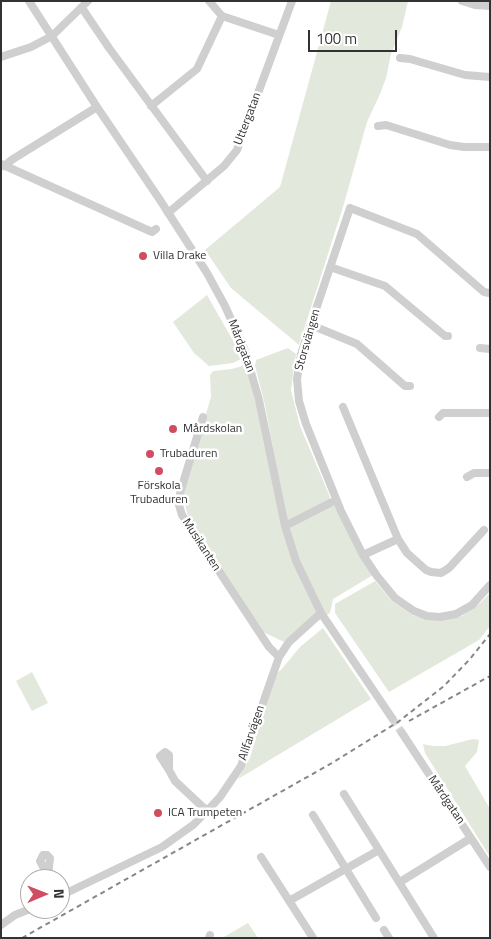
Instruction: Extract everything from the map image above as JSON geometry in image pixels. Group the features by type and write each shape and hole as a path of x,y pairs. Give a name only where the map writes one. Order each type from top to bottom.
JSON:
{"street":[{"name":"Mårdgatan","path":"29,1 97,108 207,273 225,306 244,348 259,400 285,526 296,561 321,613 392,718"},
{"path":"1,57 31,47 52,36 88,1"},
{"path":"209,1 222,16 279,35"},
{"name":"Uttergatan","path":"168,213 224,166 237,150 292,1"},
{"path":"462,1 475,5 490,6"},
{"path":"82,8 207,181"},
{"path":"151,106 182,83 197,69 222,16"},
{"path":"400,58 410,59 465,75 490,77"},
{"path":"3,165 97,108"},
{"path":"378,126 386,125 450,145 490,147"},
{"path":"3,165 152,232 156,229"},
{"name":"Storsvängen","path":"489,292 484,292 417,234 350,208 301,354 297,379 299,401 306,424 336,500 363,555 395,598 414,611 427,616 440,617 456,614 472,605 490,585"},
{"path":"330,267 385,286 445,336 448,336"},
{"path":"311,325 357,344 405,386 410,386"},
{"path":"480,348 490,349"},
{"path":"343,407 352,419 398,539 407,553 426,570 441,573 449,568 484,530"},
{"path":"439,417 443,413 490,412"},
{"name":"Musikanten","path":"203,417 180,494 180,510 196,538 269,647 279,657"},
{"path":"467,477 474,473 490,473"},
{"path":"285,526 336,500"},
{"path":"363,555 398,539"},
{"name":"Allfarvägen","path":"70,891 162,847 193,825 220,797 241,766 279,657 290,642 321,613"},
{"name":"Mårdgatan","path":"402,734 490,867"},
{"path":"169,770 175,781 207,811"},
{"path":"344,794 434,938"},
{"path":"312,816 347,868 376,918"},
{"path":"400,882 471,838"},
{"path":"289,901 379,850"},
{"path":"261,857 313,938"},
{"path":"1,925 20,913"},
{"path":"384,930 388,938"}],"shaded area":[{"path":"331,1 408,1 402,27 391,54 386,78 367,122 343,207 299,345 231,288 205,250 280,187"},
{"path":"207,295 243,358 233,363 209,366 194,353 173,322"},
{"path":"288,348 296,354 291,390 300,426 330,497 328,502 290,521 286,519 265,405 255,366 256,360"},
{"path":"245,365 257,407 283,525 317,612 284,642 263,632 189,520 182,494 211,397 210,375 213,371 232,369"},
{"path":"331,504 336,506 373,575 333,599 330,613 325,616 299,561 289,529 292,525"},
{"path":"375,581 392,601 414,616 441,620 462,616 479,604 490,593 490,626 479,640 389,692 335,613 335,604"},
{"path":"323,628 371,699 238,779 250,758 275,673 280,671 300,647"},
{"path":"32,672 48,703 32,711 16,681"},
{"path":"473,739 479,740 477,752 465,766 490,809 490,857 425,753 423,744 445,746"},
{"path":"248,923 258,938 222,938"}],"tunnel":[{"path":"392,718 402,733"}],"railway":[{"path":"22,938 332,763 398,722 444,686 470,659 490,634"},
{"path":"409,721 490,676"}],"place":[{"name":"Villa Drake","path":"143,256"},
{"name":"Mårdskolan","path":"173,429"},
{"name":"Trubaduren","path":"150,454"},
{"name":"Förskola Trubaduren","path":"159,471"},
{"name":"ICA Trumpeten","path":"158,813"}]}
